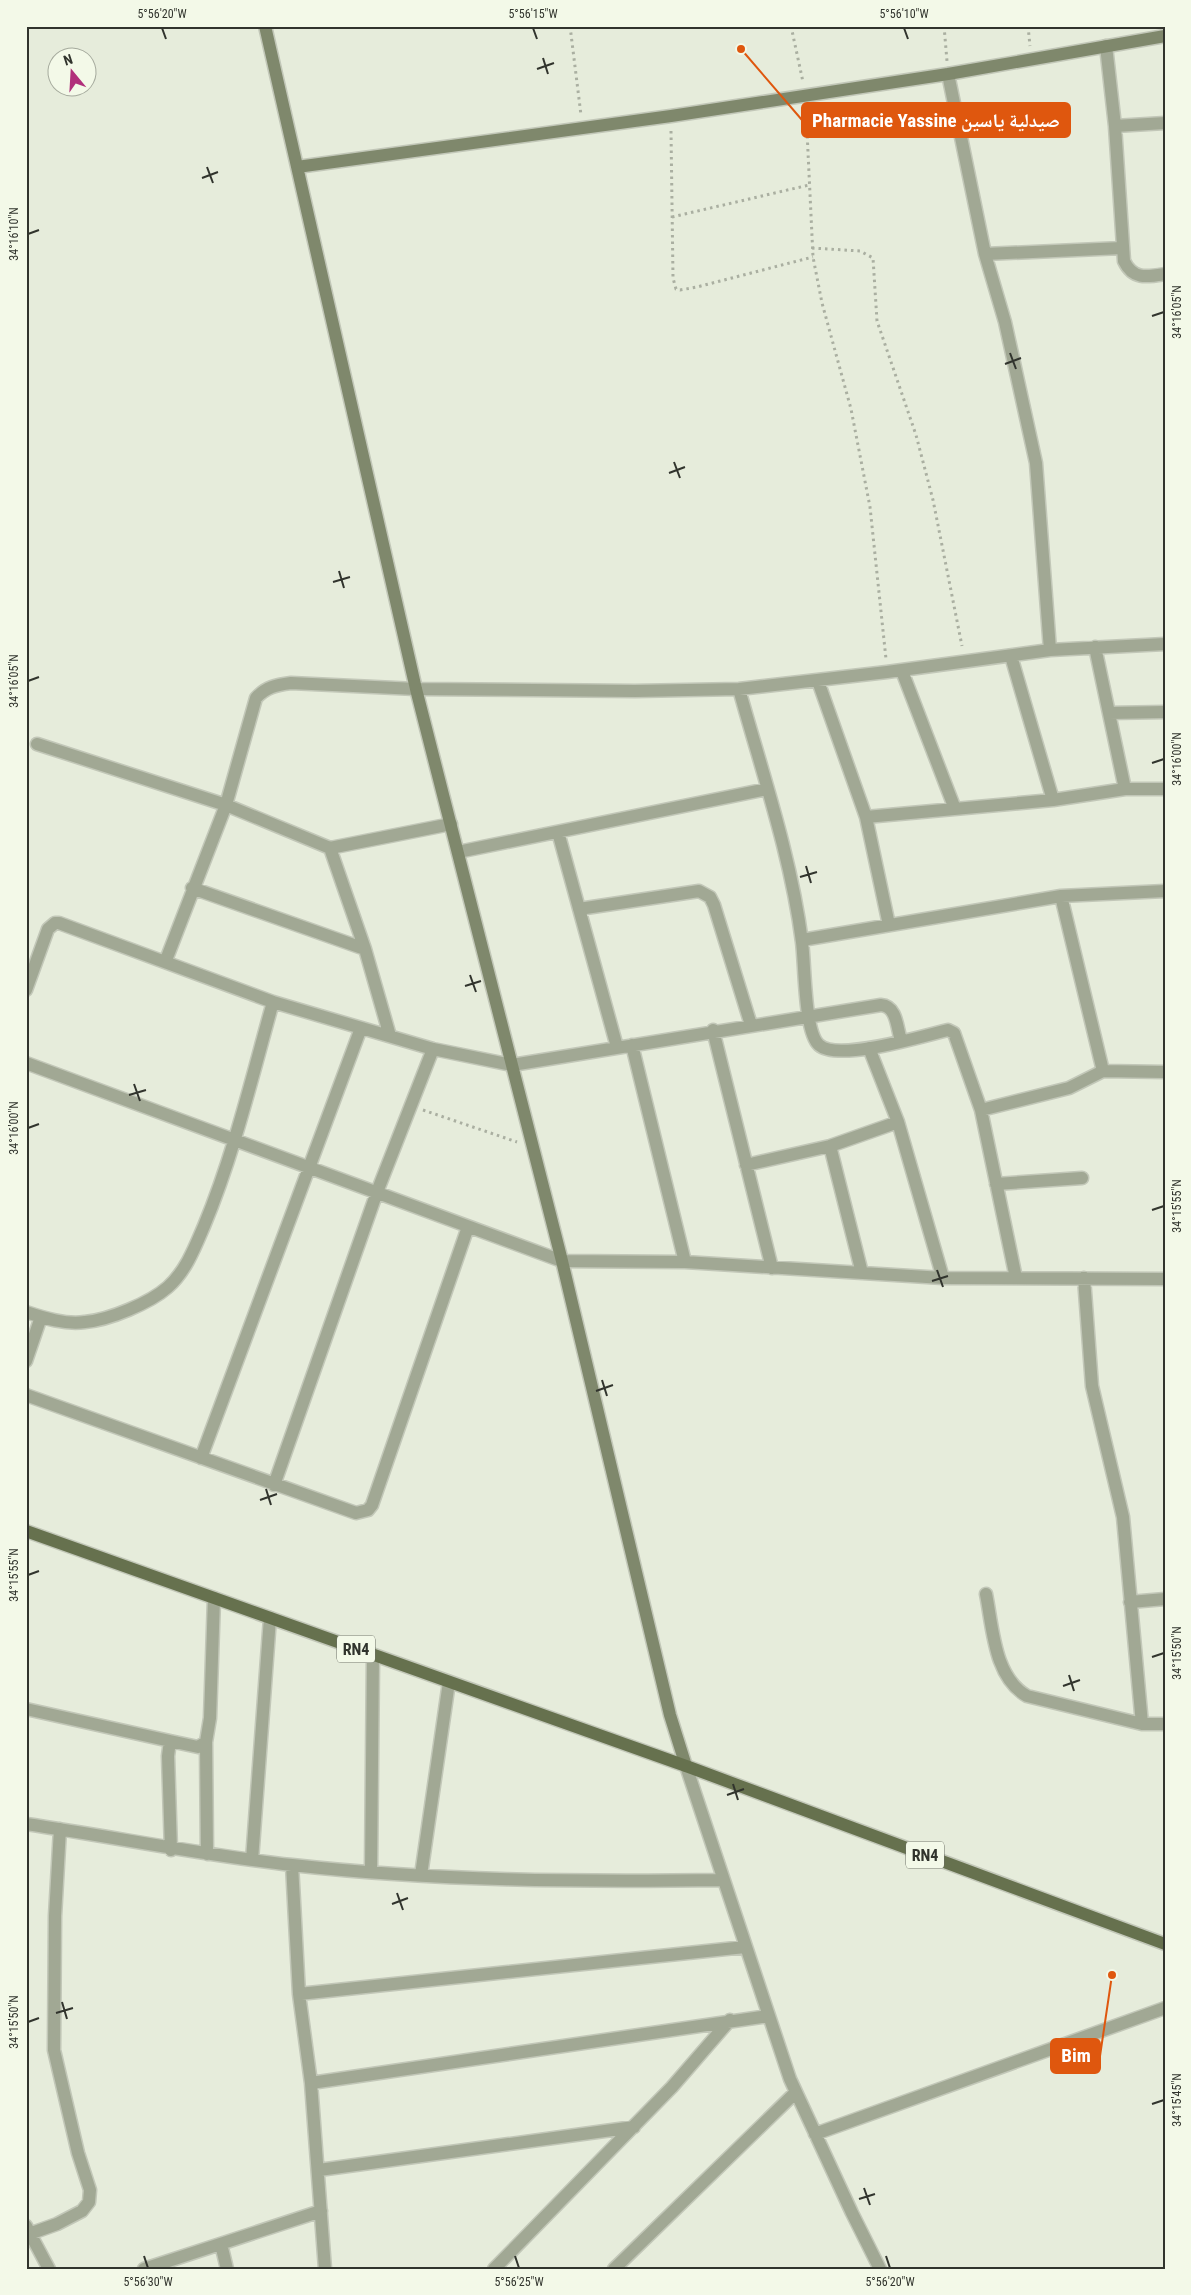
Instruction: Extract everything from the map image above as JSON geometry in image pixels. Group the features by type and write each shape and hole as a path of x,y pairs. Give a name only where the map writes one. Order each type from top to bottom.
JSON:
{"main road":[{"name":"RN4","path":"26,1534 214,1598 686,1766 1165,1944"}],"street":[{"path":"265,26 416,689 562,1261 668,1706 745,1947 796,2092 880,2269"},
{"path":"297,167 671,116 948,74 1165,36"},
{"path":"1106,46 1115,126 1124,262 1132,274 1145,277 1165,274"},
{"path":"948,74 985,254 1005,322 1036,463 1050,650"},
{"path":"1115,126 1165,123"},
{"path":"985,254 1122,248"},
{"path":"166,960 192,888 226,805 256,698 264,690 276,685 291,683 416,689 635,691 739,689 902,671 1050,650 1165,644"},
{"path":"1095,647 1125,789"},
{"path":"1010,656 1054,800"},
{"path":"902,671 955,809"},
{"path":"818,681 866,817 889,925"},
{"path":"739,689 794,893 802,940 808,1016 814,1039 827,1050 838,1052 869,1048 951,1030 958,1037 981,1110 1016,1278"},
{"path":"1109,713 1165,712"},
{"path":"37,744 226,805 330,848 451,824"},
{"path":"458,852 767,789"},
{"path":"866,817 1054,800 1125,789 1165,789"},
{"path":"558,832 617,1047"},
{"path":"330,848 365,949 390,1036"},
{"path":"192,888 365,949"},
{"path":"579,909 699,891 705,893 714,905 751,1025"},
{"path":"802,940 1061,896 1165,891"},
{"path":"1061,896 1103,1071"},
{"path":"26,990 48,929 55,923 166,960 273,1002 433,1049 512,1065 713,1030 887,1005 892,1010 901,1041"},
{"path":"26,1312 42,1317 85,1322 144,1302 169,1287 190,1259 212,1208 234,1140 273,1002"},
{"path":"201,1458 308,1166 361,1028"},
{"path":"713,1030 772,1268"},
{"path":"632,1044 685,1262"},
{"path":"869,1048 898,1122 943,1278"},
{"path":"274,1485 376,1192 433,1049"},
{"path":"26,1062 562,1261 685,1262 943,1278 1165,1279"},
{"path":"981,1110 1069,1088 1103,1071 1165,1072"},
{"path":"746,1165 830,1146 898,1122"},
{"path":"830,1146 862,1273"},
{"path":"996,1184 1082,1178"},
{"path":"26,1395 356,1513 368,1510 372,1505 468,1227"},
{"path":"1084,1278 1092,1386 1124,1517 1142,1724"},
{"path":"26,1361 42,1317"},
{"path":"986,1594 1002,1670 1016,1690 1027,1696 1142,1724 1165,1724"},
{"path":"206,1854 206,1742 210,1718 214,1598"},
{"path":"1130,1602 1165,1599"},
{"path":"252,1860 270,1618"},
{"path":"372,1872 373,1655"},
{"path":"421,1875 449,1682"},
{"path":"26,1709 198,1747 206,1742"},
{"path":"170,1741 168,1756 171,1850"},
{"path":"26,1824 171,1850 292,1865 372,1872 590,1882 723,1880"},
{"path":"49,2269 28,2230 57,2224 82,2211 89,2202 90,2190 78,2153 54,2050 55,1916 60,1829"},
{"path":"292,1865 300,1994 319,2170 325,2269"},
{"path":"300,1994 745,1947"},
{"path":"815,2134 1165,2008"},
{"path":"311,2084 730,2020 768,2016"},
{"path":"494,2269 634,2127 730,2020"},
{"path":"614,2269 796,2092"},
{"path":"319,2170 634,2127"},
{"path":"144,2269 321,2210"},
{"path":"221,2244 227,2269"}],"path":[{"path":"570,26 583,128"},
{"path":"791,26 805,95 813,257 822,303 851,409 868,497 887,672"},
{"path":"944,26 948,74"},
{"path":"671,116 674,285 680,290 813,257"},
{"path":"672,217 809,185"},
{"path":"812,248 860,250 873,258 877,321 916,435 933,500 966,662"},
{"path":"411,1105 533,1148"}],"place":[{"name":"Pharmacie Yassine صيدلية ياسين","path":"741,49"},
{"name":"Bim","path":"1112,1975"}]}
